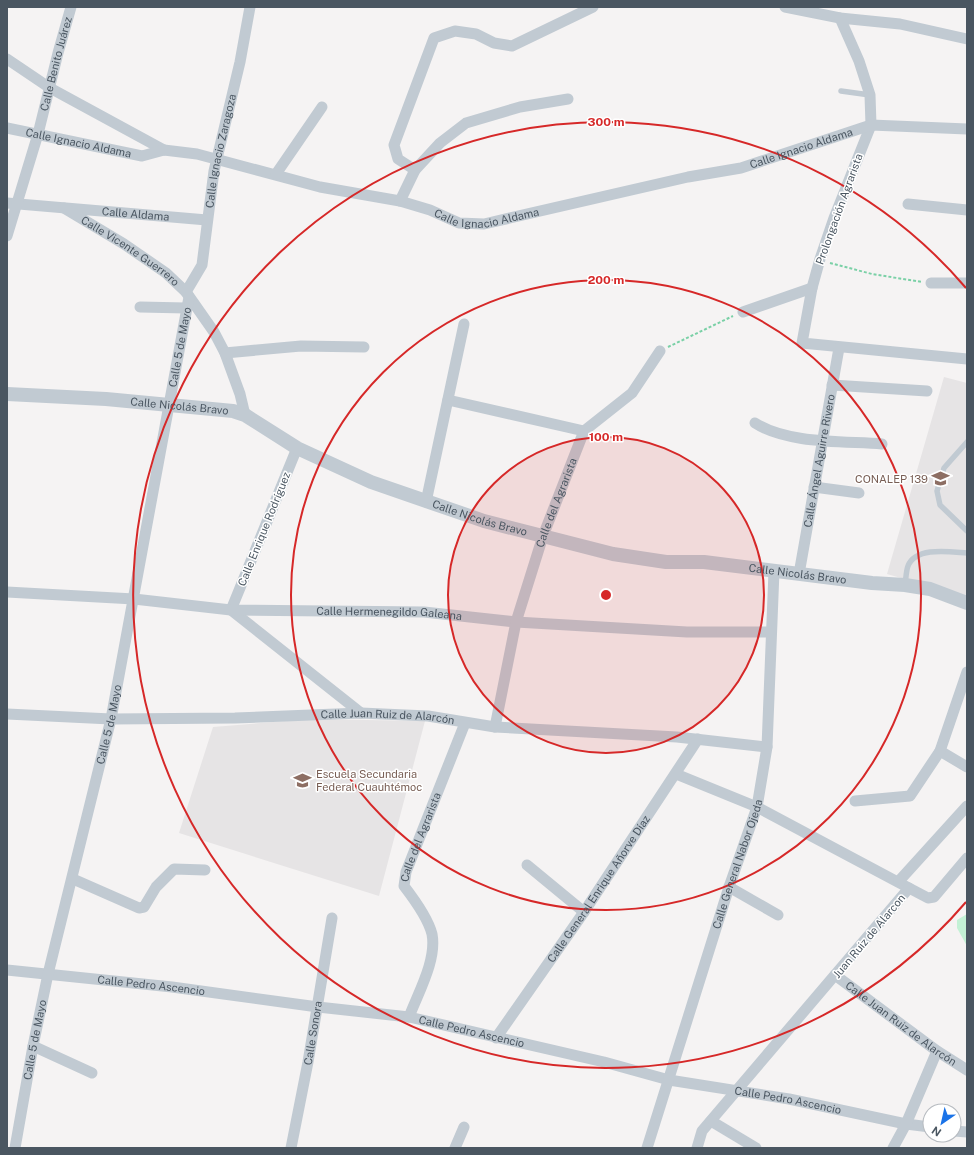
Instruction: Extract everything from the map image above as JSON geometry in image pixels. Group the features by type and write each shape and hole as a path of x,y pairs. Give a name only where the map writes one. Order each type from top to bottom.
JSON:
{"street":[{"name":"Calle Benito Juárez","path":"7,236 12,204 38,134 58,53 72,7"},
{"name":"Calle Ignacio Zaragoza","path":"187,299 202,265 207,220 217,159 240,62 250,7"},
{"path":"415,170 398,159 394,145 434,38 455,31 476,34 494,43 512,46 593,7"},
{"path":"785,7 840,18 900,24 967,39"},
{"name":"Prolongación Agrarista","path":"839,348 802,343 812,288 820,259 834,218 871,125 870,95 859,61 840,18"},
{"path":"7,59 50,88 164,150"},
{"path":"400,201 415,170 440,143 466,123 520,107 568,99"},
{"path":"276,174 322,107"},
{"name":"Calle Ignacio Aldama","path":"7,128 142,156 164,150 197,154 320,187 400,201 459,223 484,224 688,177 741,168 871,125 967,129"},
{"name":"Calle Vicente Guerrero","path":"12,204 64,208 85,219 166,273 206,320 226,353 240,394 245,415"},
{"path":"908,204 967,210"},
{"name":"Calle Aldama","path":"64,208 207,220"},
{"path":"931,283 967,283"},
{"path":"743,312 812,288"},
{"path":"140,307 187,299"},
{"name":"Calle 5 de Mayo","path":"15,1148 33,1046 48,974 73,879 111,718 170,406 187,299"},
{"path":"426,502 464,324"},
{"path":"226,353 300,346 364,347"},
{"path":"839,348 967,359"},
{"name":"Calle Ángel Aguirre Rivero","path":"799,574 839,348"},
{"path":"448,400 584,430 632,393 660,351"},
{"path":"832,385 927,391"},
{"name":"Calle Nicolás Bravo","path":"7,394 106,399 170,406 220,409 245,415 297,448 371,482 484,521 613,554 666,562 704,562 872,583 905,585 930,589 967,603"},
{"path":"755,423 765,429 784,436 882,444"},
{"name":"Calle del Agrarista","path":"495,727 516,622 543,536 584,430"},
{"name":"Calle Enrique Rodríguez","path":"231,610 297,448"},
{"path":"814,487 859,493"},
{"name":"Calle General Nabor Ojeda","path":"647,1148 757,807 767,747 774,571"},
{"name":"Calle Hermenegildo Galeana","path":"7,592 134,599 231,610 424,612 516,622 687,632 771,632"},
{"path":"231,610 361,713"},
{"path":"855,801 910,796 940,751 967,672"},
{"name":"Calle Juan Ruiz de Alarcón","path":"7,714 111,718 235,718 361,713 428,716 495,727 698,739 767,747"},
{"name":"Calle del Agrarista","path":"409,1017 425,978 431,957 432,934 418,904 404,886 406,872 465,723"},
{"name":"Calle General Enrique Añorve Díaz","path":"496,1038 584,912 698,739"},
{"path":"940,751 967,767"},
{"name":"Juan Ruiz de Alarcon","path":"676,774 757,807 899,881 909,888 702,1131 697,1148"},
{"path":"899,881 967,806"},
{"path":"909,888 928,898 934,897 967,858"},
{"path":"527,864 584,912"},
{"path":"73,879 139,908 144,907 156,887 174,869 205,870"},
{"path":"730,887 778,915"},
{"name":"Calle Sonora","path":"291,1148 318,1007 332,918"},
{"name":"Calle Pedro Ascencio","path":"7,970 246,996 318,1007 409,1017 604,1062 669,1080 789,1099 906,1124 922,1126"},
{"name":"Calle Juan Ruiz de Alarcón","path":"835,975 937,1051 967,1070"},
{"path":"33,1046 92,1073"},
{"path":"894,1148 906,1124 937,1051"},
{"path":"711,1121 756,1148"},
{"path":"455,1148 464,1127"}],"lane":[{"path":"841,92 870,95"},
{"path":"967,442 944,468 938,491 940,505 967,531"},
{"path":"905,585 908,565 917,556 938,551 967,553"}],"path":[{"path":"820,259 872,274 931,283"},
{"path":"660,351 743,312"}],"shaded area":[{"name":"CONALEP 139","path":"944,377 967,383 967,597 887,574"},
{"name":"Escuela Secundaria Federal Cuauhtémoc","path":"309,719 425,721 379,896 179,833 213,727"}],"green space":[{"path":"967,914 967,946 957,928 957,920"}],"place":[{"name":"CONALEP 139","path":"941,479"},
{"name":"Escuela Secundaria Federal Cuauhtémoc","path":"303,780"}]}
